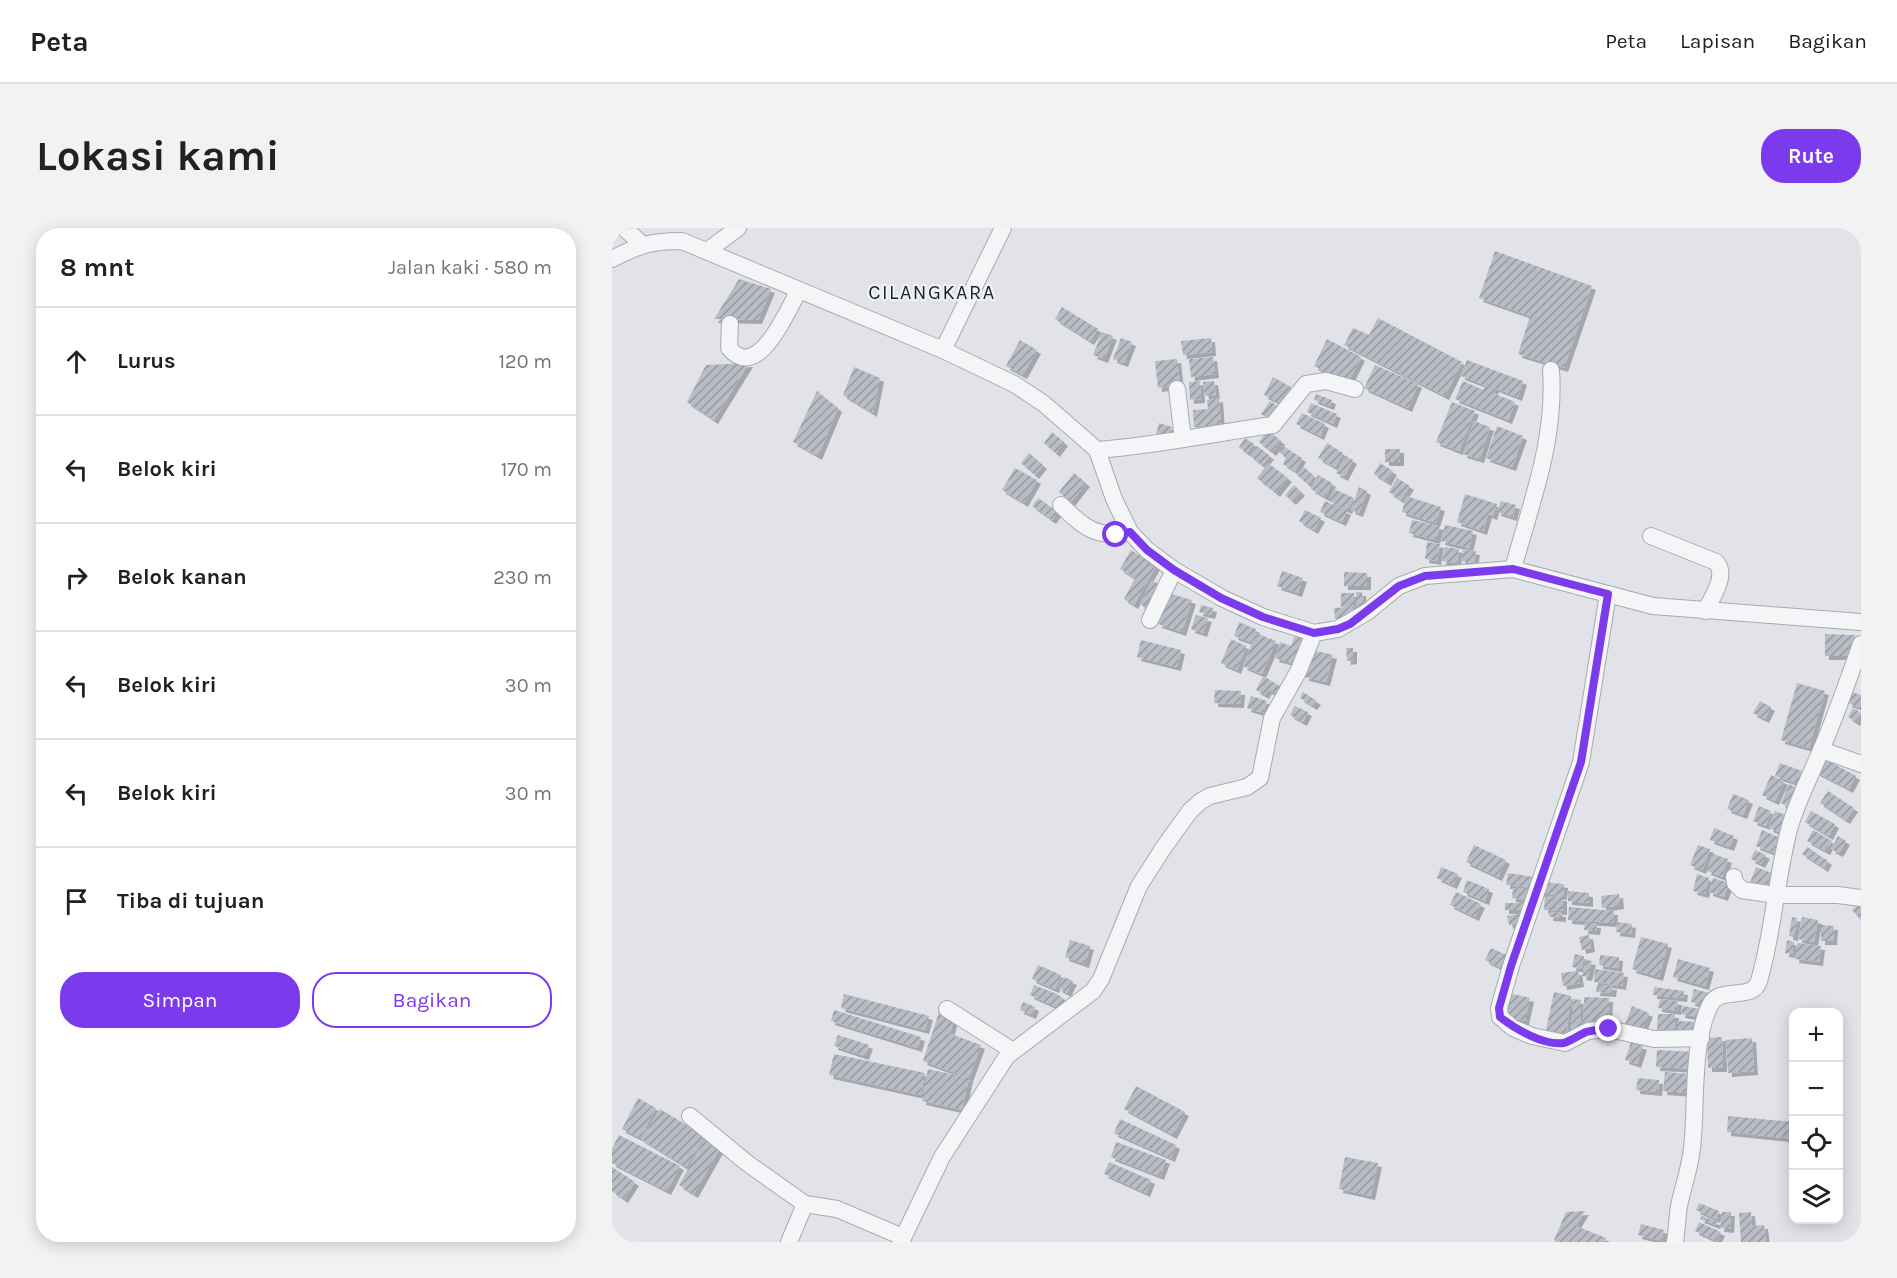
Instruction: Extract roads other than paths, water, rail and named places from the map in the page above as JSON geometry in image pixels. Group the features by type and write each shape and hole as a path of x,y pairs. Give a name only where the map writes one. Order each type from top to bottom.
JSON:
{"street":[{"path":"624,228 642,244"},
{"path":"707,251 738,228"},
{"path":"943,350 1003,228"},
{"path":"612,259 642,244 682,241 943,350 1014,384 1043,403 1097,450 1114,499 1130,532 1147,550 1174,570 1221,598 1263,617 1314,633 1344,627 1399,586 1425,576 1513,569 1634,603 1653,606 1861,622"},
{"path":"730,324 729,348 736,357 753,358 770,342 799,290"},
{"path":"1513,569 1541,476 1551,428 1553,399 1551,370"},
{"path":"1097,450 1146,446 1273,425 1306,384 1326,381 1355,390"},
{"path":"1177,389 1183,439"},
{"path":"1061,505 1078,522 1096,533 1116,535 1130,532"},
{"path":"1651,536 1716,561 1719,565 1721,570 1718,586 1706,611"},
{"path":"1150,620 1174,570"},
{"path":"1608,594 1581,762 1511,966 1499,1008 1500,1017 1513,1028 1532,1036 1565,1043 1587,1031 1609,1029 1654,1039 1701,1038"},
{"path":"690,1116 747,1163 805,1204 837,1209 902,1240 942,1157 1007,1056 1093,991 1101,979 1139,886 1190,812 1210,796 1247,787 1260,778 1272,718 1298,672 1314,633"},
{"path":"1675,1242 1678,1209 1692,1148 1694,1098 1701,1038 1710,1004 1722,995 1750,991 1758,985 1784,850 1794,813 1822,750 1861,644"},
{"path":"1822,750 1861,764"},
{"path":"1734,877 1735,883 1742,890 1776,895 1838,895 1861,898"},
{"path":"948,1009 1012,1051"},
{"path":"789,1242 805,1204"}],"district":[{"name":"CILANGKARA","path":"932,292"}]}
